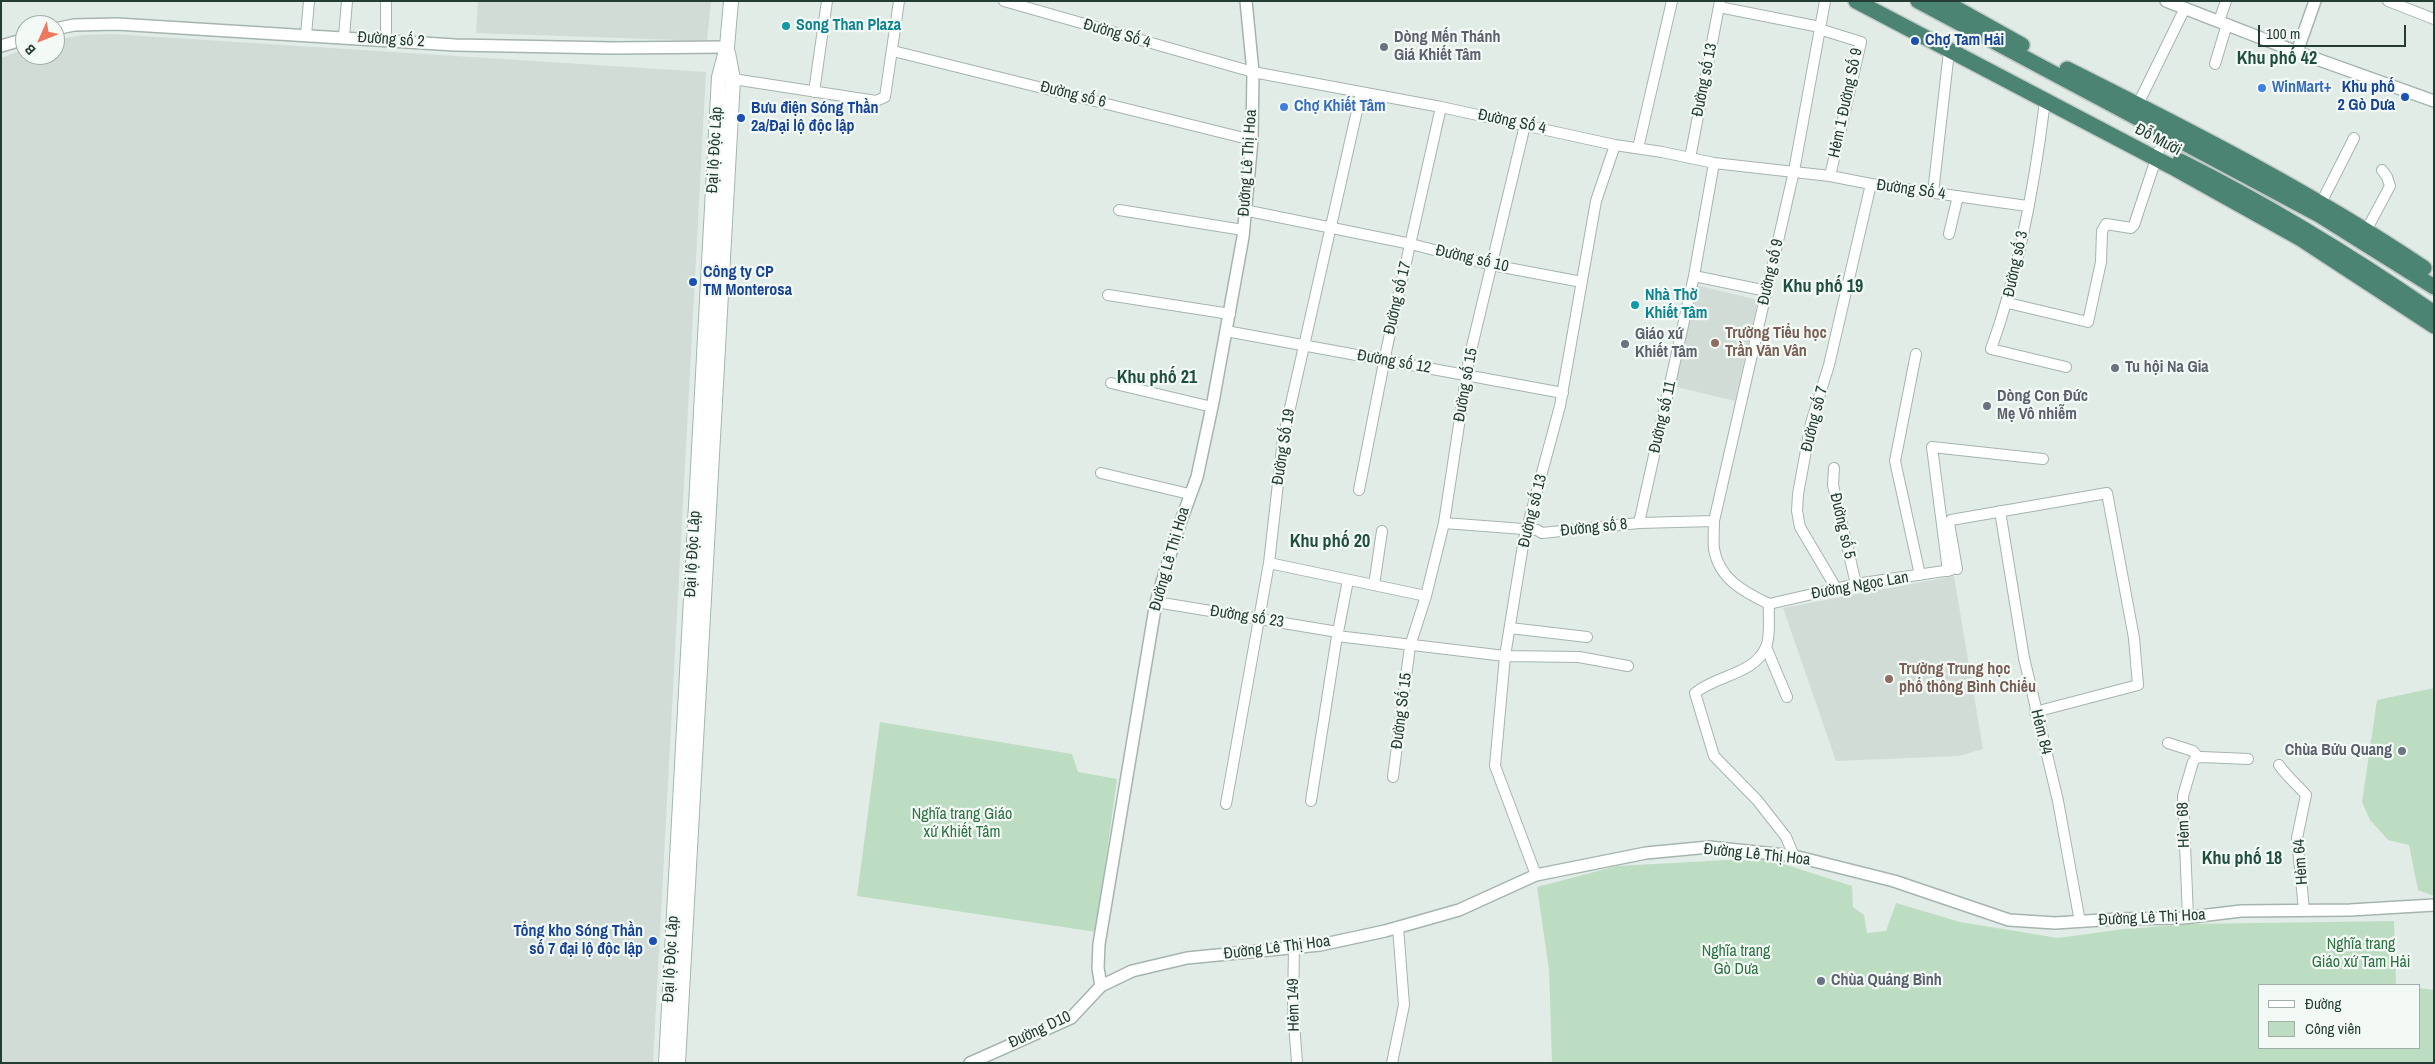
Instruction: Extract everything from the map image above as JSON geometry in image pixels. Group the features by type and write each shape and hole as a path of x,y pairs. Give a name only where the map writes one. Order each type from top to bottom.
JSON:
{"highway":[{"name":"Đỗ Mười","path":"1856,1 2045,101 2262,204 2349,257 2434,314"},
{"name":"Đỗ Mười","path":"1878,1 2157,155 2301,239 2434,326"},
{"name":"Đỗ Mười","path":"1918,1 2319,215 2434,287"},
{"name":"Đỗ Mười","path":"1943,1 2059,65 2138,104 2322,203 2434,274"},
{"path":"2043,67 2059,65"}],"main road":[{"name":"Đại lộ Độc Lập","path":"666,1063 719,77 727,47 731,1"},
{"name":"Đại lộ Độc Lập","path":"678,1063 733,79 727,47"}],"street":[{"path":"306,35 309,1"},
{"path":"344,37 346,1"},
{"path":"386,1 386,39"},
{"path":"814,92 827,1"},
{"path":"733,79 876,101 886,97 899,1"},
{"name":"Đường Số 4","path":"1004,1 1253,72 1441,107 1615,145 1714,163 1794,171 2027,206"},
{"name":"Đường Lê Thị Hoa","path":"1246,1 1253,72 1252,140 1243,230 1230,314 1197,476 1156,602 1099,944 1098,968 1101,986 1132,971 1187,958 1320,944 1398,927 1459,910 1536,875 1618,858 1709,847 1794,856 1894,881 2009,920 2055,923 2188,918 2241,911 2434,905"},
{"path":"1638,148 1672,1"},
{"name":"Đường số 9","path":"1769,604 1744,592 1722,572 1714,548 1714,521 1794,171 1825,1"},
{"path":"2166,1 2297,52 2434,101"},
{"path":"2215,64 2226,1"},
{"path":"2297,52 2315,1"},
{"path":"2388,1 2434,19"},
{"path":"1720,4 1819,28"},
{"name":"Đường số 13","path":"1690,158 1720,4"},
{"path":"2138,104 2185,8"},
{"name":"Đường số 2","path":"65,27 117,24 386,39 455,45 612,48 727,47"},
{"name":"Hẻm 1 Đường Số 9","path":"1819,28 1861,42 1830,176"},
{"path":"1,46 15,42"},
{"name":"Đường số 6","path":"893,51 1252,140"},
{"path":"1933,193 1949,51"},
{"name":"Đường Số 19","path":"1226,804 1269,563 1283,439 1361,93"},
{"name":"Đường số 3","path":"2045,101 2008,303 1992,350 2066,367"},
{"name":"Đường số 17","path":"1360,490 1384,360 1441,107"},
{"name":"Đường số 15","path":"1410,646 1426,596 1444,522 1466,376 1525,125"},
{"path":"2322,203 2354,138"},
{"name":"Đường số 13","path":"1536,875 1495,766 1505,656 1526,531 1562,394 1596,201 1615,145"},
{"path":"2008,303 2088,322 2102,262 2102,231 2106,224 2131,228 2134,225 2157,155"},
{"name":"Đường số 11","path":"1639,523 1694,276 1714,163"},
{"path":"2367,230 2390,186 2382,170"},
{"name":"Đường số 7","path":"1836,588 1800,527 1797,511 1798,494 1811,423 1829,365 1871,184"},
{"path":"1949,234 1958,196"},
{"path":"1119,210 1243,230"},
{"name":"Đường số 10","path":"1244,210 1411,244 1492,265 1582,282"},
{"path":"1694,276 1767,292"},
{"path":"1108,295 1230,314"},
{"name":"Đường số 12","path":"1226,331 1562,394"},
{"path":"1916,354 1895,460 1920,575"},
{"path":"1111,383 1212,407"},
{"path":"1952,570 1932,447 2043,459"},
{"name":"Đường số 5","path":"1834,468 1833,485 1856,584"},
{"path":"1101,473 1190,494"},
{"path":"1952,570 1949,521 2107,493 2134,638 2138,685 2035,712"},
{"name":"Hẻm 84","path":"2000,511 2024,658 2035,712 2058,801 2080,922"},
{"name":"Đường số 8","path":"1444,522 1526,531 1537,530 1542,533 1639,523 1714,521"},
{"path":"1374,585 1382,532"},
{"path":"1269,563 1426,596"},
{"name":"Đường Ngọc Lan","path":"1769,604 1856,584 1952,570"},
{"path":"1311,801 1348,580"},
{"name":"Đường số 23","path":"1156,602 1410,646 1505,656 1579,657 1628,666"},
{"path":"1769,604 1766,647 1787,697"},
{"path":"1510,628 1587,637"},
{"name":"Đường Số 15","path":"1393,777 1410,646"},
{"path":"1766,647 1747,668 1702,687 1695,693 1714,756 1757,800 1786,837 1794,856"},
{"path":"2168,743 2193,751 2198,757 2248,759"},
{"name":"Hẻm 68","path":"2188,918 2183,796 2193,762 2198,757"},
{"name":"Hẻm 64","path":"2279,765 2289,780 2297,784 2306,795 2297,838 2304,910"},
{"path":"1392,1063 1404,1005 1398,927"},
{"name":"Hẻm 149","path":"1294,947 1293,1010 1297,1063"},
{"name":"Đường D10","path":"970,1063 1071,1018 1101,986"}],"shaded area":[{"path":"478,1 711,1 707,41 476,33"},
{"path":"112,34 706,72 653,1063 1,1063 1,58 15,53 15,65 65,65 65,38 83,35"},
{"name":"Trường Tiểu học Trần Văn Vân","path":"1696,285 1758,300 1735,401 1673,386"},
{"name":"Trường Trung học phổ thông Bình Chiểu","path":"1954,576 1983,749 1959,756 1836,761 1783,608"}],"green space":[{"name":"Chùa Bửu Quang","path":"2434,688 2434,896 2418,890 2409,845 2388,840 2370,820 2362,802 2377,700"},
{"name":"Nghĩa trang Giáo xứ Khiết Tâm","path":"880,722 1072,754 1078,772 1117,779 1096,932 857,896"},
{"name":"Nghĩa trang Gò Dưa","path":"1765,858 1852,886 1853,907 1864,915 1867,933 1886,931 1896,903 1960,922 2058,938 2124,929 2192,924 2394,921 2396,984 2258,984 2258,1049 2420,1049 2420,988 2434,990 2434,1063 1552,1063 1549,970 1537,887 1617,866"}],"place":[{"name":"Song Than Plaza","path":"786,26"},
{"name":"Chợ Tam Hải","path":"1915,41"},
{"name":"Dòng Mến Thánh Giá Khiết Tâm","path":"1384,47"},
{"name":"WinMart+","path":"2262,88"},
{"name":"Khu phố 2 Gò Dưa","path":"2405,97"},
{"name":"Chợ Khiết Tâm","path":"1284,107"},
{"name":"Bưu điện Sóng Thần 2a/Đại lộ độc lập","path":"741,118"},
{"name":"Công ty CP TM Monterosa","path":"693,282"},
{"name":"Nhà Thờ Khiết Tâm","path":"1635,305"},
{"name":"Trường Tiểu học Trần Văn Vân","path":"1715,343"},
{"name":"Giáo xứ Khiết Tâm","path":"1625,344"},
{"name":"Tu hội Na Gia","path":"2115,368"},
{"name":"Dòng Con Đức Mẹ Vô nhiễm","path":"1987,406"},
{"name":"Trường Trung học phổ thông Bình Chiểu","path":"1889,679"},
{"name":"Chùa Bửu Quang","path":"2402,751"},
{"name":"Tổng kho Sóng Thần số 7 đại lộ độc lập","path":"653,941"},
{"name":"Chùa Quảng Bình","path":"1821,981"}],"district":[{"name":"Khu phố 42","path":"2277,59"},
{"name":"Khu phố 19","path":"1823,287"},
{"name":"Khu phố 21","path":"1157,378"},
{"name":"Khu phố 20","path":"1330,542"},
{"name":"Khu phố 18","path":"2242,859"}],"park label":[{"name":"Nghĩa trang Giáo xứ Tam Hải","path":"2361,954"}]}
